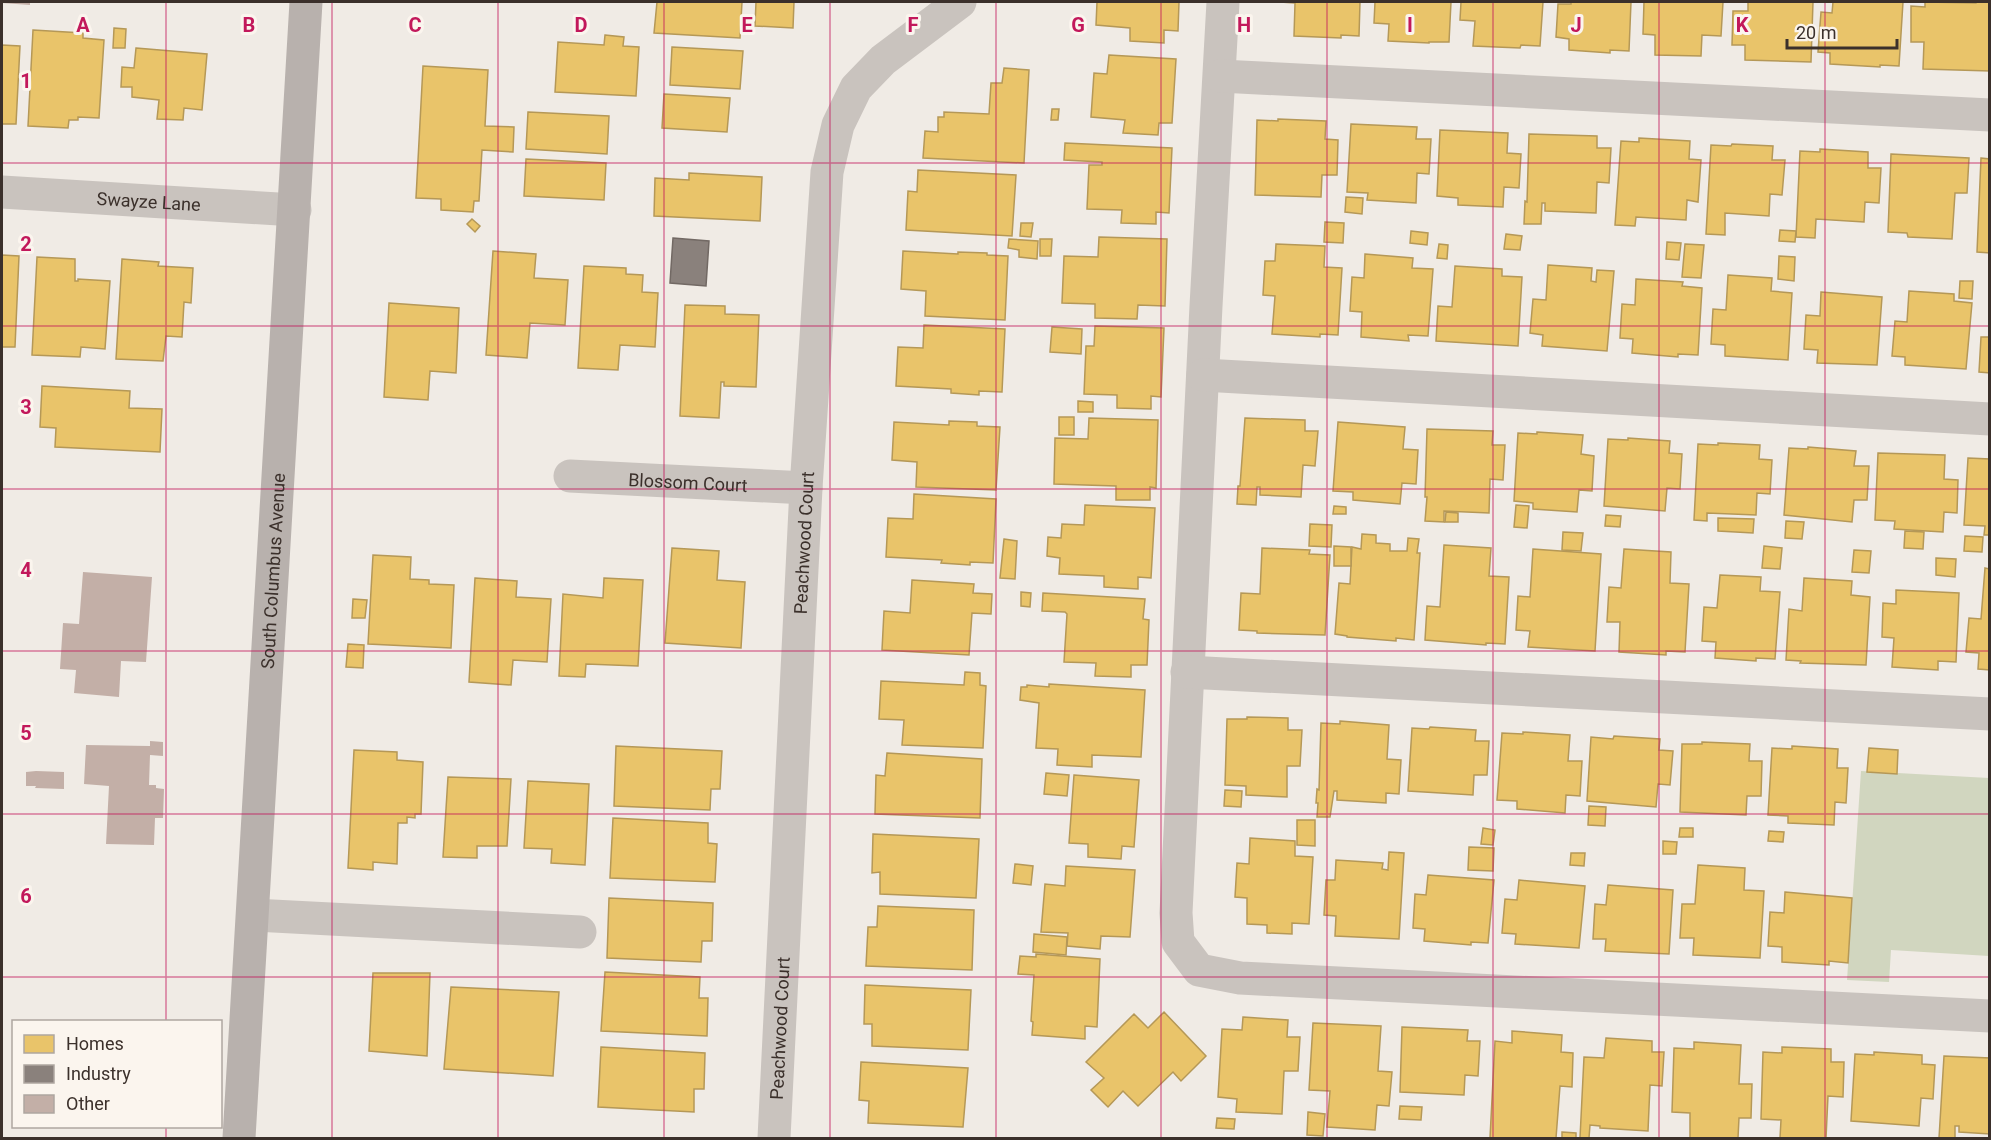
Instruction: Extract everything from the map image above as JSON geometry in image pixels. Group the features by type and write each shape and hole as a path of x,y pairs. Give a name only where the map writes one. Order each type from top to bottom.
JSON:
{"main road":[{"name":"South Columbus Avenue","path":"238,1138 306,2"}],"street":[{"name":"Peachwood Court","path":"774,1138 806,488 827,172 838,125 856,88 876,67 960,2"},
{"path":"1223,2 1176,913 1178,942 1199,970 1240,978 1989,1016"},
{"path":"1220,76 1989,115"},
{"name":"Swayze Lane","path":"2,192 295,210"},
{"path":"1203,375 1989,419"},
{"name":"Blossom Court","path":"570,476 806,488"},
{"path":"1187,672 1989,714"},
{"path":"253,915 580,932"}],"green space":[{"path":"1861,771 1989,778 1989,956 1891,950 1889,982 1847,980"}],"building: Homes":[{"path":"657,2 742,2 740,38 654,33"},
{"path":"756,2 794,2 793,28 755,26"},
{"path":"1097,2 1179,2 1178,31 1164,30 1164,43 1130,41 1130,28 1096,25"},
{"path":"1280,2 1360,2 1359,36 1341,35 1341,38 1294,36 1295,3"},
{"path":"1375,2 1451,2 1449,42 1388,41 1389,24 1374,23"},
{"path":"1461,2 1543,2 1540,46 1521,45 1520,48 1473,46 1475,21 1460,20"},
{"path":"1571,2 1631,2 1629,51 1610,50 1610,53 1569,50 1569,39 1556,37 1558,4 1571,4"},
{"path":"1644,2 1723,2 1721,36 1702,35 1701,56 1655,55 1655,35 1643,34"},
{"path":"1748,2 1813,2 1811,62 1745,60 1745,45 1732,45 1733,11 1748,11"},
{"path":"1833,2 1903,2 1899,66 1830,64 1830,53 1818,52 1821,12 1832,13"},
{"path":"1925,2 1990,2 1990,71 1923,69 1924,42 1911,42 1911,6 1925,7"},
{"path":"114,28 126,29 125,48 113,48"},
{"path":"33,30 83,33 83,38 104,40 99,118 78,117 78,120 69,120 68,128 28,126"},
{"path":"605,35 624,37 623,46 639,47 636,96 555,92 558,42 604,45"},
{"path":"2,45 20,46 16,124 2,124"},
{"path":"672,47 743,51 740,89 670,85"},
{"path":"136,48 207,54 202,110 184,108 183,120 157,119 159,100 132,97 132,87 121,87 122,67 134,68"},
{"path":"1109,55 1176,59 1172,123 1159,123 1158,135 1123,133 1125,120 1091,117 1094,73 1107,74"},
{"path":"423,66 488,70 485,126 514,127 513,152 482,150 479,201 474,201 473,212 441,210 441,199 416,198"},
{"path":"1004,68 1029,70 1024,163 923,158 925,131 938,132 938,117 944,117 944,112 989,114 991,83 1002,83"},
{"path":"664,94 730,98 727,132 662,128"},
{"path":"1052,109 1059,109 1058,120 1051,120"},
{"path":"528,112 609,116 607,154 526,149"},
{"path":"1278,119 1326,121 1325,139 1338,140 1337,175 1322,175 1321,197 1255,195 1257,120 1278,121"},
{"path":"1351,124 1417,127 1416,139 1431,139 1429,174 1417,173 1416,203 1367,200 1368,193 1347,192"},
{"path":"1440,130 1508,133 1507,153 1521,154 1519,188 1504,187 1503,207 1458,205 1458,198 1437,196"},
{"path":"1529,134 1597,136 1597,148 1611,148 1609,183 1597,182 1596,213 1545,211 1545,203 1542,203 1541,224 1524,224"},
{"path":"1639,138 1690,141 1689,159 1701,160 1698,202 1687,200 1686,220 1636,217 1635,226 1615,225 1621,141 1639,142"},
{"path":"1065,143 1172,148 1169,213 1156,212 1156,224 1121,223 1122,210 1087,209 1089,165 1102,165 1102,162 1064,160"},
{"path":"1732,144 1773,146 1772,160 1785,160 1782,195 1770,194 1769,216 1725,213 1725,235 1706,234 1711,145 1731,146"},
{"path":"1820,149 1868,152 1868,168 1881,168 1879,203 1865,202 1864,222 1816,219 1815,238 1796,237 1800,151 1820,152"},
{"path":"1891,154 1969,158 1967,193 1955,193 1952,239 1908,237 1907,233 1888,232"},
{"path":"1981,158 1990,159 1990,253 1977,252"},
{"path":"526,159 606,163 604,200 524,196"},
{"path":"918,170 1016,175 1012,236 906,230 908,191 917,192"},
{"path":"689,173 762,177 760,221 654,216 655,178 689,180"},
{"path":"1346,197 1363,198 1362,214 1345,212"},
{"path":"472,219 480,226 475,232 467,224"},
{"path":"1325,222 1344,223 1343,243 1324,242"},
{"path":"1021,223 1033,223 1031,237 1020,236"},
{"path":"1780,230 1796,231 1795,242 1779,241"},
{"path":"1411,231 1428,233 1427,245 1410,243"},
{"path":"1506,234 1522,236 1520,250 1504,249"},
{"path":"1099,237 1167,239 1165,306 1138,305 1137,319 1095,318 1095,304 1062,303 1064,256 1098,257"},
{"path":"1009,239 1038,241 1037,259 1019,257 1019,250 1008,248"},
{"path":"1040,239 1052,239 1051,256 1040,256"},
{"path":"1667,242 1681,243 1679,260 1666,259"},
{"path":"1276,244 1325,246 1324,267 1342,268 1338,335 1320,334 1320,337 1272,334 1275,296 1263,295 1265,261 1275,261"},
{"path":"1439,244 1448,245 1447,259 1437,258"},
{"path":"1685,244 1704,245 1701,278 1682,277"},
{"path":"493,251 536,254 534,278 568,280 565,325 530,323 527,358 486,355"},
{"path":"903,251 987,253 987,255 1008,256 1005,320 925,316 926,291 901,289"},
{"path":"1365,254 1413,258 1412,268 1433,269 1428,336 1408,335 1409,341 1361,337 1362,312 1350,311 1352,277 1364,278"},
{"path":"2,255 19,256 15,347 2,347"},
{"path":"1779,256 1795,257 1794,281 1778,279"},
{"path":"37,257 75,259 75,281 78,279 110,281 105,349 81,347 80,357 32,355"},
{"path":"122,259 159,262 158,266 193,268 191,303 184,302 182,337 166,336 163,361 116,359"},
{"path":"1548,265 1592,268 1591,281 1596,282 1597,270 1614,271 1607,351 1542,346 1543,335 1530,333 1533,299 1546,300"},
{"path":"584,266 626,268 626,274 643,275 642,292 658,293 655,347 620,345 618,370 578,368"},
{"path":"1455,266 1502,269 1502,276 1522,277 1518,346 1436,341 1438,306 1452,307"},
{"path":"1728,275 1772,278 1771,291 1792,293 1788,360 1725,356 1725,345 1711,344 1713,309 1726,310"},
{"path":"1636,279 1683,282 1682,286 1702,288 1698,355 1678,354 1678,357 1632,353 1633,339 1620,338 1622,304 1635,305"},
{"path":"1960,281 1973,281 1972,299 1959,298"},
{"path":"1909,291 1954,294 1954,301 1972,303 1966,369 1905,365 1905,357 1892,356 1895,321 1907,322"},
{"path":"1821,292 1882,297 1877,365 1817,363 1818,350 1804,349 1806,315 1820,316"},
{"path":"389,303 459,308 456,373 430,371 428,400 384,397"},
{"path":"685,305 725,306 725,314 759,315 756,387 724,386 724,382 721,382 719,418 680,416"},
{"path":"924,325 1005,329 1002,392 979,391 979,395 951,393 951,389 896,386 898,347 923,348"},
{"path":"1095,326 1164,328 1161,397 1151,396 1151,409 1117,408 1117,395 1084,394 1086,346 1094,346"},
{"path":"1052,327 1082,329 1081,354 1050,352"},
{"path":"1981,337 1990,337 1990,373 1979,372"},
{"path":"42,386 130,391 129,408 162,409 160,452 55,447 56,428 40,427"},
{"path":"1078,401 1093,402 1093,412 1078,412"},
{"path":"1059,417 1074,417 1074,435 1059,435"},
{"path":"1089,418 1158,420 1156,488 1150,487 1150,500 1116,500 1116,486 1054,484 1055,438 1088,439"},
{"path":"1245,418 1305,420 1305,431 1318,431 1315,466 1303,465 1301,497 1260,495 1260,487 1257,487 1256,505 1237,504"},
{"path":"949,421 977,422 977,426 1000,427 996,490 916,487 917,462 892,460 894,422 949,425"},
{"path":"1338,422 1405,427 1403,449 1418,450 1416,484 1402,483 1400,504 1353,500 1353,492 1333,491"},
{"path":"1427,429 1493,431 1492,445 1505,445 1503,480 1490,479 1489,513 1444,511 1444,522 1425,521"},
{"path":"1537,432 1583,435 1581,454 1594,456 1592,491 1579,490 1577,512 1533,509 1533,503 1514,501 1518,433 1537,434"},
{"path":"1628,438 1670,441 1669,453 1682,454 1680,489 1667,488 1665,511 1604,506 1608,439 1628,440"},
{"path":"1718,443 1760,445 1759,459 1772,460 1770,494 1757,493 1756,515 1707,513 1707,521 1694,520 1698,444 1718,445"},
{"path":"1808,447 1856,451 1854,466 1869,466 1867,500 1854,500 1852,522 1784,515 1789,448 1808,449"},
{"path":"1878,453 1945,455 1944,479 1958,480 1957,513 1944,512 1943,532 1894,529 1895,521 1875,520"},
{"path":"1968,458 1990,459 1990,535 1984,535 1985,526 1964,525"},
{"path":"914,494 996,499 993,563 970,562 970,565 941,563 942,560 886,557 888,518 913,519"},
{"path":"1085,505 1155,508 1151,578 1138,577 1138,589 1104,587 1104,576 1059,574 1060,558 1047,556 1048,537 1061,538 1062,524 1084,525"},
{"path":"1516,505 1529,506 1527,528 1514,527"},
{"path":"1334,506 1346,507 1346,514 1333,514"},
{"path":"1446,512 1458,513 1458,522 1445,522"},
{"path":"1606,515 1621,516 1620,527 1605,526"},
{"path":"1718,518 1754,519 1753,533 1718,531"},
{"path":"1786,521 1804,522 1802,539 1785,538"},
{"path":"1310,524 1332,525 1331,547 1309,546"},
{"path":"1905,531 1924,532 1923,549 1904,548"},
{"path":"1563,532 1583,533 1581,551 1562,550"},
{"path":"1362,534 1376,535 1376,543 1390,544 1390,551 1407,551 1408,538 1419,539 1414,640 1396,638 1396,641 1335,634 1339,583 1350,584 1352,547 1361,549"},
{"path":"1965,536 1983,537 1982,552 1964,551"},
{"path":"1004,539 1017,541 1015,579 1000,578"},
{"path":"1444,545 1491,548 1489,576 1509,577 1505,644 1486,643 1486,645 1425,640 1427,606 1440,607"},
{"path":"1334,546 1351,547 1351,566 1334,566"},
{"path":"1764,546 1782,548 1780,569 1762,568"},
{"path":"672,548 719,551 717,580 745,582 741,648 665,643"},
{"path":"1262,548 1310,550 1309,554 1330,555 1325,635 1257,633 1257,631 1239,630 1241,593 1260,594"},
{"path":"1533,549 1601,554 1595,651 1528,647 1530,631 1516,630 1518,596 1530,597"},
{"path":"1624,549 1671,552 1670,583 1689,584 1685,652 1666,651 1666,655 1619,652 1620,622 1607,622 1609,587 1621,588"},
{"path":"1854,550 1871,551 1869,573 1852,572"},
{"path":"373,555 411,557 410,579 429,580 429,584 454,585 451,648 368,644"},
{"path":"1936,558 1956,559 1955,577 1936,575"},
{"path":"1985,568 1990,569 1990,670 1978,669 1979,653 1966,652 1969,618 1981,619"},
{"path":"1720,575 1761,577 1760,591 1780,592 1775,659 1756,658 1756,661 1715,658 1716,642 1702,641 1704,607 1717,608"},
{"path":"475,578 517,581 516,597 551,599 547,662 513,660 511,685 469,682"},
{"path":"604,578 643,580 638,666 586,664 585,677 559,676 563,594 603,598"},
{"path":"1804,578 1852,581 1851,595 1870,597 1866,665 1800,663 1801,661 1786,660 1789,609 1802,611"},
{"path":"912,580 974,584 973,593 992,594 991,614 972,613 969,655 882,650 884,611 910,613"},
{"path":"1896,590 1959,593 1956,662 1938,661 1938,670 1892,667 1894,638 1882,637 1883,603 1896,604"},
{"path":"1021,592 1031,593 1030,607 1021,606"},
{"path":"1043,593 1145,599 1143,619 1149,620 1147,665 1131,665 1131,677 1095,676 1096,663 1064,662 1067,614 1042,611"},
{"path":"353,599 367,600 365,618 352,618"},
{"path":"348,644 364,645 363,668 346,667"},
{"path":"965,672 980,673 980,685 986,686 983,748 902,745 904,720 879,719 881,681 964,685"},
{"path":"1049,684 1145,690 1141,757 1092,755 1092,767 1057,765 1058,749 1036,748 1039,703 1020,700 1021,687 1027,687 1027,685 1049,687"},
{"path":"1247,717 1288,718 1288,730 1302,730 1300,766 1287,766 1287,797 1246,795 1246,786 1225,785 1227,719 1247,719"},
{"path":"1340,721 1389,725 1387,759 1401,760 1399,794 1386,793 1386,803 1337,800 1337,791 1334,791 1330,817 1317,817 1321,723 1340,724"},
{"path":"1430,727 1476,730 1475,741 1489,741 1487,775 1474,775 1473,795 1408,791 1412,728 1429,729"},
{"path":"1523,732 1570,735 1568,761 1582,761 1580,796 1566,795 1565,813 1517,809 1517,801 1497,800 1502,733 1523,734"},
{"path":"1614,736 1660,739 1659,750 1673,751 1670,785 1658,784 1656,807 1587,801 1591,737 1613,739"},
{"path":"1702,742 1750,744 1749,761 1762,761 1761,796 1747,796 1746,815 1680,812 1682,744 1702,744"},
{"path":"616,746 722,751 720,789 711,789 710,810 614,806"},
{"path":"1792,746 1838,749 1837,768 1848,768 1846,803 1835,802 1834,825 1788,823 1788,816 1768,815 1772,748 1792,749"},
{"path":"1869,748 1898,750 1897,774 1867,772"},
{"path":"354,750 397,752 397,760 423,762 421,814 415,814 415,818 407,817 407,823 398,823 397,864 373,862 373,870 348,868"},
{"path":"887,753 982,759 980,818 875,814 876,775 885,776"},
{"path":"1046,773 1069,775 1067,796 1044,794"},
{"path":"1074,775 1139,780 1134,847 1122,846 1121,859 1088,857 1088,844 1069,843"},
{"path":"448,777 511,779 507,846 477,846 477,858 443,857"},
{"path":"528,781 589,784 585,865 551,863 552,849 524,848"},
{"path":"1225,790 1242,791 1241,807 1224,806"},
{"path":"1589,806 1606,807 1605,826 1588,825"},
{"path":"613,818 708,823 708,843 717,844 715,882 610,878"},
{"path":"1297,820 1315,820 1315,846 1297,845"},
{"path":"1483,828 1495,830 1493,845 1481,844"},
{"path":"1680,828 1693,828 1693,837 1679,837"},
{"path":"1769,831 1784,832 1783,842 1768,841"},
{"path":"873,834 979,839 976,898 880,894 880,872 872,873"},
{"path":"1250,838 1295,841 1295,856 1313,857 1309,924 1292,923 1292,934 1267,933 1267,925 1247,924 1247,898 1235,897 1237,863 1249,864"},
{"path":"1663,841 1677,842 1676,854 1663,854"},
{"path":"1469,847 1494,848 1493,871 1468,870"},
{"path":"1389,852 1404,853 1399,939 1335,936 1336,916 1324,915 1326,880 1335,880 1336,860 1383,863 1382,869 1388,870"},
{"path":"1571,853 1585,853 1584,866 1570,865"},
{"path":"1015,864 1033,866 1031,885 1013,883"},
{"path":"1698,865 1745,868 1744,890 1764,891 1760,958 1693,955 1694,938 1680,938 1682,904 1695,904"},
{"path":"1066,866 1135,870 1130,937 1101,936 1100,949 1067,946 1068,933 1041,932 1045,884 1065,886"},
{"path":"1428,875 1494,880 1488,943 1471,942 1471,945 1424,941 1425,929 1413,928 1415,894 1426,895"},
{"path":"1519,880 1585,886 1579,948 1515,944 1516,934 1502,933 1505,899 1517,900"},
{"path":"1608,885 1673,890 1669,954 1605,951 1606,939 1593,939 1595,904 1606,905"},
{"path":"1785,892 1852,898 1848,963 1829,961 1829,965 1782,962 1782,947 1768,946 1770,912 1784,913"},
{"path":"609,898 713,903 712,941 702,941 701,962 607,958"},
{"path":"878,906 974,910 972,970 866,966 868,927 877,927"},
{"path":"1034,934 1067,937 1066,955 1033,952"},
{"path":"1036,954 1100,959 1097,1027 1085,1026 1085,1039 1032,1035 1034,975 1018,974 1020,956 1036,957"},
{"path":"605,972 700,977 699,998 708,998 707,1036 601,1031"},
{"path":"373,973 430,973 427,1056 369,1051"},
{"path":"865,985 971,990 968,1050 872,1046 872,1024 864,1024"},
{"path":"451,987 559,992 553,1076 444,1069"},
{"path":"1164,1012 1206,1056 1181,1081 1173,1072 1138,1106 1123,1091 1108,1107 1091,1090 1104,1078 1086,1062 1134,1014 1148,1028"},
{"path":"1243,1017 1288,1020 1287,1037 1300,1037 1298,1071 1284,1071 1282,1114 1236,1112 1237,1099 1218,1097 1222,1029 1242,1030"},
{"path":"1313,1023 1381,1026 1378,1071 1392,1072 1389,1106 1377,1105 1375,1130 1327,1127 1330,1091 1309,1090"},
{"path":"1402,1027 1468,1030 1467,1041 1480,1041 1478,1076 1465,1075 1464,1095 1400,1092"},
{"path":"1512,1031 1562,1035 1561,1052 1573,1053 1572,1087 1560,1086 1556,1138 1490,1138 1495,1041 1512,1043"},
{"path":"1606,1038 1652,1041 1652,1052 1664,1052 1662,1086 1650,1085 1648,1131 1600,1128 1600,1126 1590,1125 1589,1138 1580,1138 1584,1057 1604,1058"},
{"path":"1694,1042 1741,1045 1739,1084 1752,1084 1751,1118 1739,1118 1738,1138 1690,1138 1690,1113 1672,1112 1674,1048 1694,1049"},
{"path":"601,1047 705,1053 704,1089 694,1089 694,1112 598,1107"},
{"path":"1782,1047 1831,1049 1831,1062 1844,1062 1843,1097 1828,1096 1826,1138 1780,1138 1781,1120 1761,1119 1763,1052 1782,1053"},
{"path":"1874,1052 1922,1055 1922,1064 1935,1065 1933,1099 1921,1098 1919,1126 1851,1121 1855,1054 1874,1055"},
{"path":"1944,1056 1990,1058 1990,1134 1959,1132 1959,1126 1955,1126 1955,1138 1939,1138"},
{"path":"861,1062 968,1068 963,1127 868,1123 869,1101 859,1100"},
{"path":"1400,1106 1422,1107 1421,1120 1399,1119"},
{"path":"1308,1112 1325,1114 1323,1136 1307,1135"},
{"path":"1217,1118 1235,1119 1234,1129 1216,1128"},
{"path":"1562,1132 1576,1133 1576,1138 1562,1138"}],"building: Industry":[{"path":"673,238 709,241 706,286 670,283"}],"building: Other":[{"path":"30,2 30,5 2,3"},
{"path":"83,572 152,577 146,662 121,661 119,697 74,693 76,670 60,669 63,623 79,624"},
{"path":"150,741 163,742 163,756 150,755 149,785 156,785 156,788 164,789 163,818 155,818 154,845 106,844 109,786 84,784 86,745 150,746"},
{"path":"26,772 64,772 64,789 26,786"}]}
